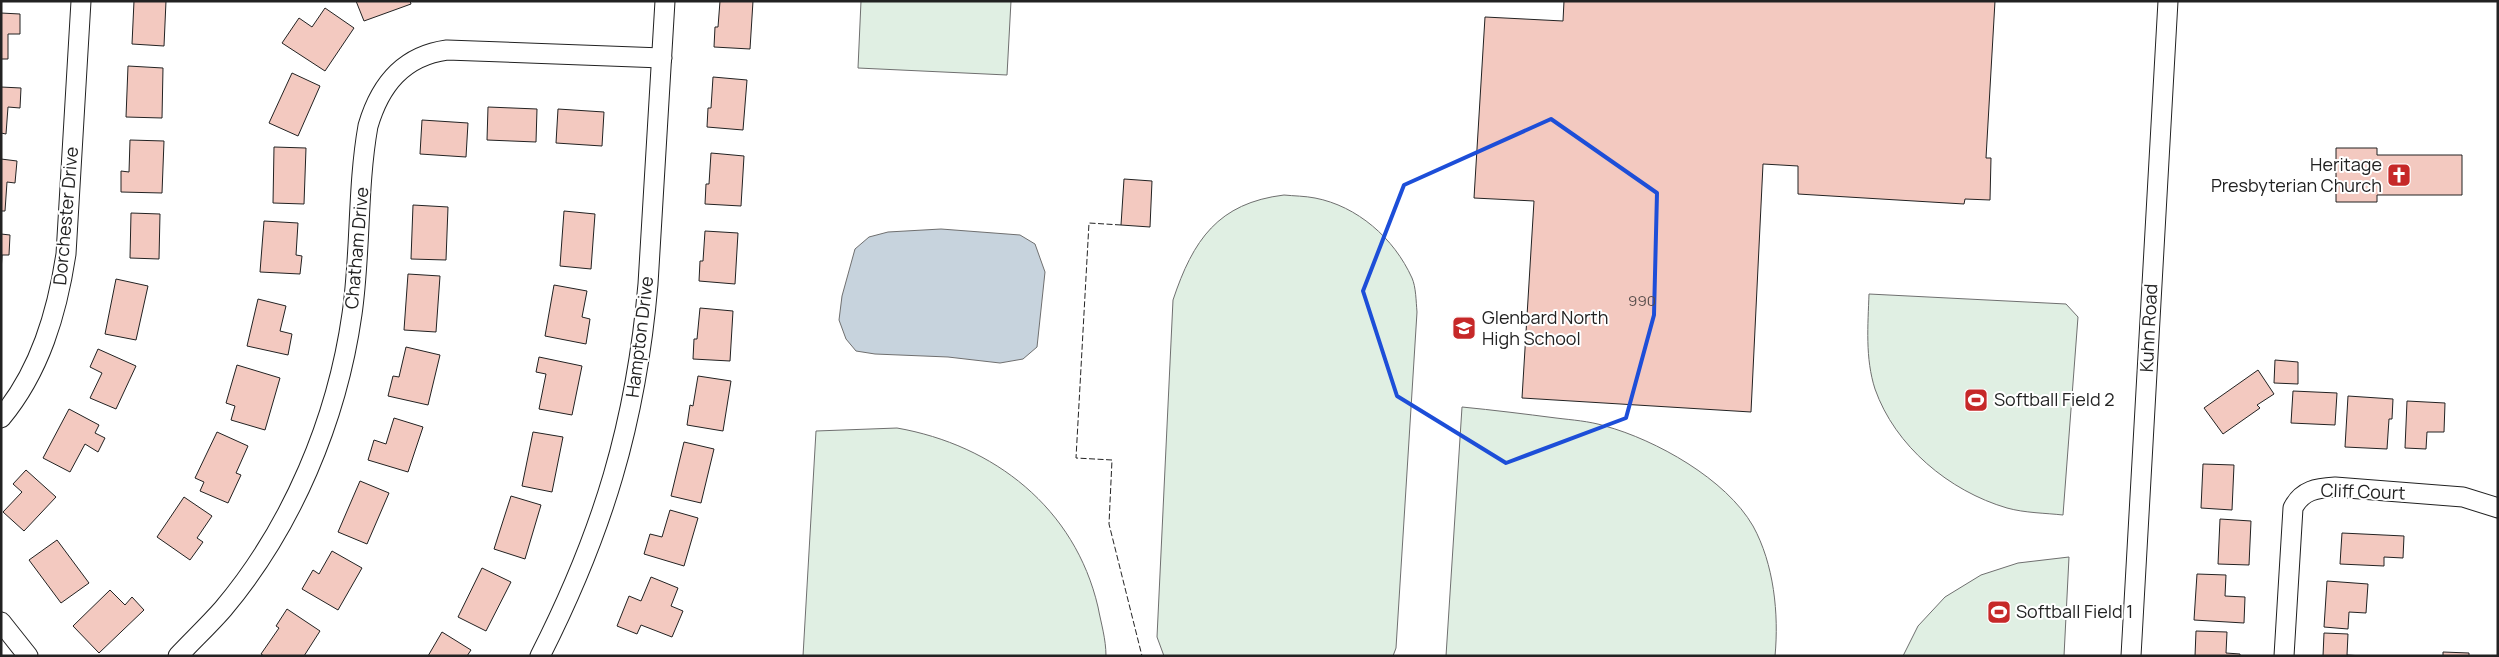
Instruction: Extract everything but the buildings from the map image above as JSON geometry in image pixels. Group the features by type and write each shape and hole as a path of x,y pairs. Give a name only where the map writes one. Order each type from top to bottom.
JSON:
{"street":[{"name":"Dorchester Drive","path":"1,418 20,392 40,353 61,288 66,254 81,1"},
{"name":"Hampton Drive","path":"540,656 568,602 609,494 634,394 644,330 648,284 666,1"},
{"name":"Kuhn Road","path":"2131,656 2168,1"},
{"name":"Chatham Drive","path":"178,656 223,609 263,553 300,487 322,434 333,400 352,315 368,126 374,105 384,86 398,72 416,59 448,50 662,58"},
{"name":"Cliff Court","path":"2284,656 2293,508 2297,488 2335,487 2463,497 2498,508"},
{"path":"1,622 28,656"}],"highlighted area":[{"path":"1551,119 1657,193 1654,315 1626,418 1506,463 1397,396 1363,291 1404,185"}],"green space":[{"path":"861,1 1011,1 1007,75 858,68"},
{"path":"1284,195 1311,197 1330,202 1359,216 1384,237 1395,250 1412,278 1416,294 1417,312 1396,648 1393,656 1164,656 1157,637 1173,300 1190,259 1211,228 1225,216 1242,206 1261,199"},
{"name":"Softball Field 2","path":"1869,294 2066,304 2078,317 2063,515 2014,510 1985,500 1945,478 1910,447 1884,410 1875,389 1868,342"},
{"path":"1462,407 1580,421 1605,426 1625,432 1667,451 1708,477 1741,509 1753,526 1766,556 1775,606 1775,656 1446,656"},
{"path":"897,428 933,437 966,449 997,466 1025,487 1050,511 1071,540 1087,572 1098,607 1106,656 803,656 816,431"},
{"name":"Softball Field 1","path":"2069,557 2064,656 1903,656 1918,626 1945,597 1981,575 2018,563"}],"shaded area":[{"path":"941,229 1020,235 1035,244 1045,272 1037,347 1023,359 1000,363 948,357 875,354 856,351 846,339 839,320 842,296 855,249 869,237 888,232"}],"fence":[{"path":"1121,225 1089,223 1076,458 1112,460 1109,524 1142,656"}],"place":[{"name":"Heritage Presbyterian Church","path":"2399,175"},
{"name":"Glenbard North High School","path":"1464,328"},
{"name":"Softball Field 2","path":"1976,400"},
{"name":"Softball Field 1","path":"1999,612"}]}
